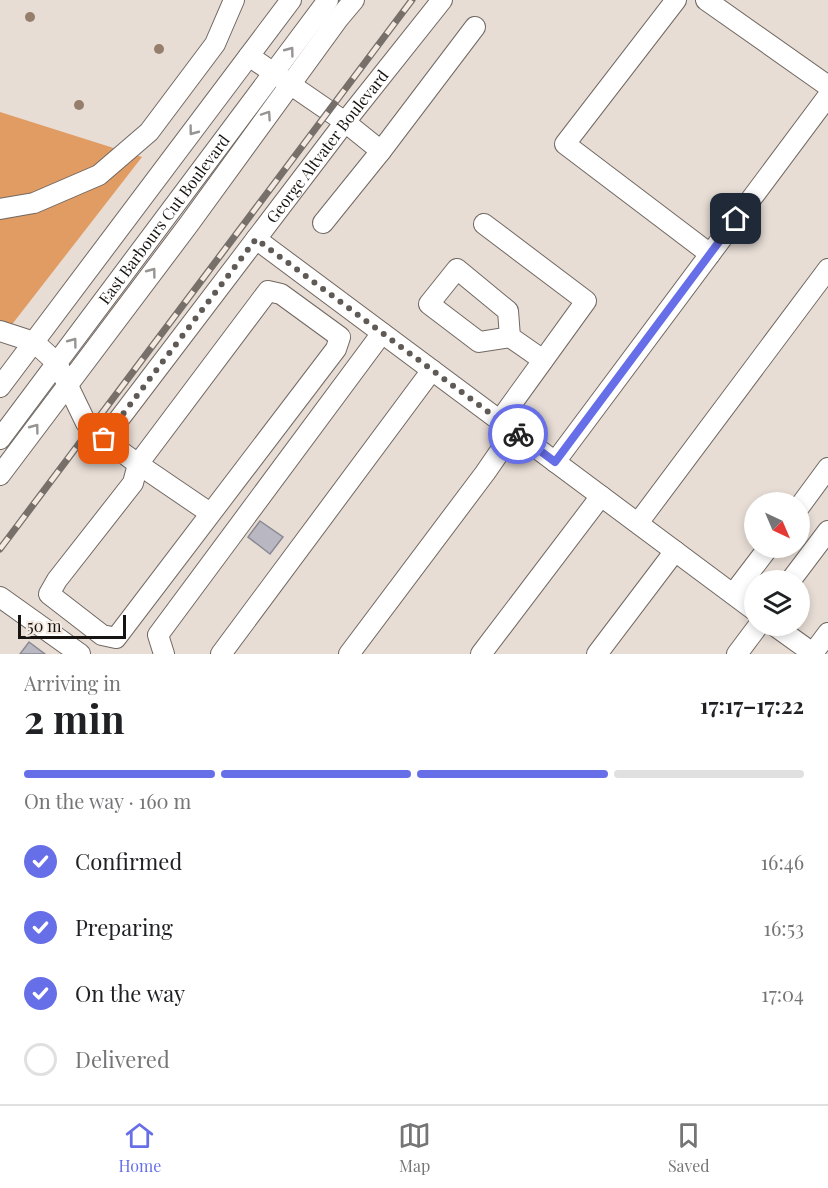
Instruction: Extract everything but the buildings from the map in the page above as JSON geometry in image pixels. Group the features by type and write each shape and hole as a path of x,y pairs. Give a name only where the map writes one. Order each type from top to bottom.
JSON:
{"street":[{"path":"0,208 33,203 99,175 149,132 215,44 234,0"},
{"name":"East Barbours Cut Boulevard","path":"0,387 291,0"},
{"name":"East Barbours Cut Boulevard","path":"0,439 193,181 282,79 328,0"},
{"path":"0,475 241,154 282,79 354,0"},
{"name":"George Altvater Boulevard","path":"104,439 345,122 442,0"},
{"path":"676,0 565,144 710,254"},
{"path":"706,0 828,86"},
{"path":"323,223 475,27"},
{"path":"249,56 345,122 381,151"},
{"path":"555,462 828,96"},
{"path":"168,163 193,181"},
{"path":"349,654 485,473 507,426 543,360 586,301 484,224"},
{"path":"256,239 744,602"},
{"path":"638,523 828,269"},
{"path":"268,291 281,294 340,337 336,349 116,638 102,635 49,594 57,580 133,483 138,464 268,291"},
{"path":"0,331 34,342 57,363 87,423 104,439 138,464 210,513"},
{"path":"164,654 158,635 382,333"},
{"path":"510,337 543,360"},
{"path":"221,654 432,370"},
{"path":"810,492 828,468"},
{"path":"482,654 601,496"},
{"path":"799,570 828,531"},
{"path":"597,654 675,551"},
{"path":"733,594 760,558"},
{"path":"0,597 80,654"},
{"path":"787,636 806,652 828,633"},
{"path":"737,654 750,636"}],"shaded area":[{"path":"0,112 142,157 10,327 0,323"}],"railway":[{"path":"0,549 412,0"}],"way so far":[{"path":"104,439 256,239 518,434"}],"route":[{"path":"518,434 555,462 736,219"}]}
